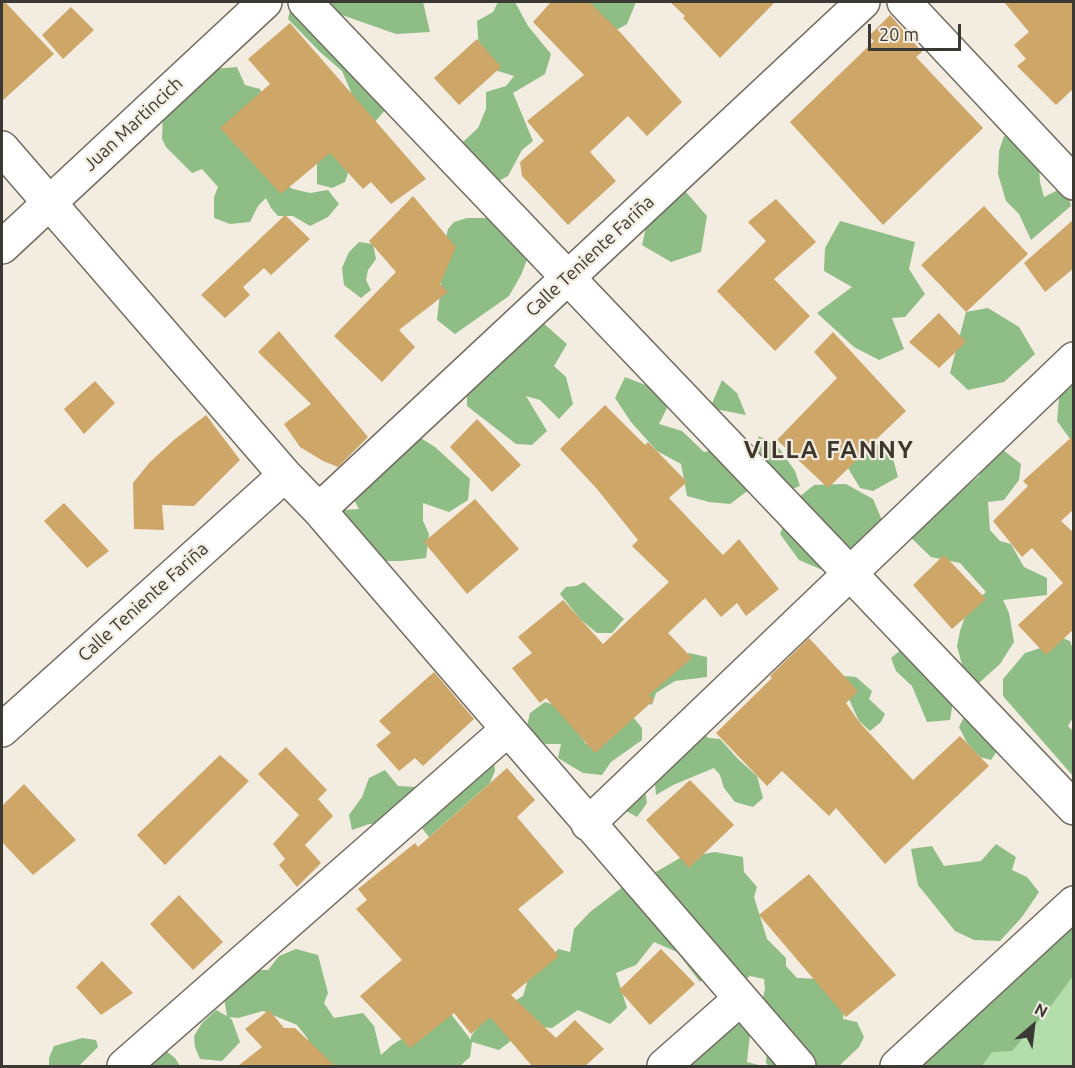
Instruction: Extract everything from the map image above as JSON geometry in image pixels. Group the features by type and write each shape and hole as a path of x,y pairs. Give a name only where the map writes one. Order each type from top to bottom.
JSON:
{"street":[{"name":"Juan Martincich","path":"2,247 265,2"},
{"path":"305,2 1074,808"},
{"name":"Calle Teniente Fariña","path":"319,510 862,2"},
{"path":"904,2 1074,183"},
{"path":"2,148 285,475 319,510 799,1066"},
{"path":"588,824 1074,359"},
{"name":"Calle Teniente Fariña","path":"2,730 285,475"},
{"path":"124,1066 507,730"},
{"path":"897,1066 1074,903"},
{"path":"664,1066 740,999"}],"green space":[{"path":"292,2 385,91 385,110 359,141 345,182 332,188 317,184 317,155 351,92 342,71 288,19"},
{"path":"322,2 423,2 430,32 396,34 325,9"},
{"path":"498,2 515,2 528,26 551,54 545,74 513,93 533,141 522,150 508,176 491,185 466,162 463,142 478,128 486,109 486,92 506,86 514,76 488,68 479,50 477,21 493,12"},
{"path":"592,2 636,2 627,24 595,42 575,11"},
{"path":"237,67 245,85 260,89 266,106 275,179 293,189 310,193 328,190 339,204 328,217 310,226 293,216 278,216 266,198 258,206 250,222 230,224 214,218 214,197 218,187 202,169 192,173 166,147 162,139 163,112 211,69"},
{"path":"1004,136 1038,149 1040,182 1044,197 1066,186 1071,206 1031,240 1019,214 1006,201 998,174 999,151"},
{"path":"685,191 707,216 701,252 671,262 642,245 653,197"},
{"path":"467,218 490,218 530,252 509,296 455,334 437,320 441,284 431,270 445,241 448,229 454,222"},
{"path":"840,221 915,242 909,269 925,294 905,317 892,318 904,349 879,360 854,347 817,313 852,287 824,271 825,248"},
{"path":"359,242 373,244 376,259 368,270 366,280 371,290 361,298 344,285 342,268 349,252"},
{"path":"988,308 1019,327 1035,354 1004,382 968,390 950,373 966,312"},
{"path":"542,322 567,344 554,366 566,377 573,404 559,419 540,400 526,396 547,431 532,445 516,444 467,406 467,382"},
{"path":"625,377 653,388 667,408 659,424 682,431 704,452 717,449 750,489 730,504 709,502 687,496 681,464 657,451 631,422 615,398"},
{"path":"722,380 737,393 746,415 710,408"},
{"path":"1073,383 1073,443 1057,421 1060,387"},
{"path":"416,435 435,447 470,479 468,500 449,512 423,503 423,521 429,534 426,558 380,561 335,521 343,510 359,509 349,491"},
{"path":"759,436 779,448 795,471 800,486 782,493 753,460"},
{"path":"867,441 883,447 893,459 898,477 873,491 860,488 848,468"},
{"path":"1003,450 1021,464 1019,480 1004,500 988,502 990,530 1000,541 1011,544 1024,567 1047,578 1047,595 1003,600 1009,613 1014,642 1000,664 979,683 965,676 957,646 968,608 986,592 960,563 931,557 906,533 948,487 963,489 979,476 984,457"},
{"path":"846,484 873,499 884,525 827,572 799,560 780,534 793,502 814,485"},
{"path":"584,582 624,619 612,633 597,633 581,620 560,594 566,587"},
{"path":"1060,637 1070,641 1073,649 1074,716 1068,726 1073,731 1073,776 1003,696 1003,679 1025,653 1050,645"},
{"path":"902,649 953,701 950,720 927,722 912,686 896,671 891,658"},
{"path":"689,653 707,657 707,677 675,681 656,693 652,705 637,698"},
{"path":"845,676 856,677 872,691 869,699 885,714 881,722 870,731 859,721 842,684"},
{"path":"545,702 562,707 586,744 633,717 642,728 642,740 611,762 602,775 583,773 558,758 561,744 545,744 527,726 530,713"},
{"path":"965,715 999,748 991,760 980,757 967,743 959,727"},
{"path":"683,723 709,738 720,739 757,776 763,798 753,807 735,802 724,788 720,775 714,768 673,785 656,795 654,773"},
{"path":"494,761 495,771 490,783 429,837 422,828 422,817"},
{"path":"385,770 398,786 417,787 415,802 390,825 369,824 352,830 349,815 362,797 369,778"},
{"path":"644,785 647,803 637,817 619,807"},
{"path":"996,844 1016,857 1012,870 1027,877 1039,892 1022,917 1000,941 974,940 955,931 918,885 911,849 932,846 944,866 981,861"},
{"path":"715,852 743,857 744,872 757,887 754,897 767,939 786,958 786,966 797,978 822,979 845,1004 843,1019 857,1022 864,1037 859,1047 839,1066 769,1066 766,1063 767,1047 762,1002 765,989 764,979 750,976 743,981 730,969 728,956 721,959 654,873 680,858"},
{"path":"624,886 714,964 700,982 677,952 654,942 636,965 616,973 627,1008 610,1024 578,1010 552,1028 530,1026 499,1050 472,1042 470,1057 460,1066 311,1066 305,1059 308,1039 297,1025 263,1011 238,1018 229,1017 240,1042 222,1061 200,1059 195,1047 194,1036 202,1023 216,1010 227,1016 224,998 253,970 268,970 279,956 296,949 318,955 328,993 324,1003 334,1018 363,1013 374,1026 381,1055 392,1045 448,1010 471,1040 471,1036 486,1017 523,996 531,969 548,962 558,949 570,952 574,929 590,912"},
{"path":"1073,898 1073,976 1047,1011 1012,1051 992,1052 982,1066 906,1066"},
{"path":"1073,906 1073,1066 912,1066"},
{"path":"726,1003 738,1013 743,1029 750,1034 747,1062 762,1066 648,1066 695,1034 694,1017 707,1006"},
{"path":"82,1038 96,1040 98,1047 79,1066 49,1066 49,1058 54,1046"},
{"path":"161,1047 175,1058 180,1066 148,1066"}],"building":[{"path":"2,2 5,2 54,54 2,101"},
{"path":"551,2 589,2 620,32 682,102 647,136 628,116 590,152 616,181 568,225 522,176 520,162 544,141 527,121 584,75 533,22"},
{"path":"670,2 775,2 720,58 683,18 685,16"},
{"path":"1004,2 1074,2 1074,88 1056,105 1017,66 1026,59 1014,45 1029,32"},
{"path":"71,7 94,30 63,59 42,35"},
{"path":"890,15 922,52 916,57 983,128 883,225 790,122 874,41 869,36"},
{"path":"290,23 426,179 391,204 371,182 363,189 330,153 281,194 220,128 270,84 248,59"},
{"path":"477,39 501,67 459,105 434,78"},
{"path":"413,196 456,247 440,284 448,292 399,330 415,347 382,382 334,336 396,272 369,241"},
{"path":"776,199 816,242 774,279 810,316 775,351 717,291 766,241 748,222"},
{"path":"984,206 1028,254 966,312 921,265"},
{"path":"285,215 310,239 271,275 264,268 243,287 250,295 225,318 201,295"},
{"path":"1074,219 1074,268 1045,292 1024,263"},
{"path":"939,313 966,342 939,368 909,342"},
{"path":"279,331 368,437 338,467 300,447 284,424 311,404 258,352"},
{"path":"833,332 906,411 828,488 777,440 837,378 814,352"},
{"path":"95,381 115,403 84,434 64,409"},
{"path":"605,405 645,445 648,442 687,482 669,498 723,555 739,539 779,589 746,616 737,603 721,617 705,598 668,633 692,658 649,695 654,700 595,753 546,698 540,703 512,668 532,653 518,637 563,600 603,644 669,582 632,546 638,540 597,489 560,449"},
{"path":"206,415 240,460 194,506 162,505 164,530 134,529 133,483 150,462"},
{"path":"477,419 521,465 492,492 450,447"},
{"path":"1074,435 1074,509 1061,521 1074,533 1074,629 1046,655 1018,625 1063,583 1032,548 1022,557 993,521 1028,486 1023,481"},
{"path":"475,499 519,549 467,594 424,542"},
{"path":"64,503 109,551 87,568 44,521"},
{"path":"944,555 986,599 952,629 913,585"},
{"path":"809,638 858,691 846,703 860,723 913,780 960,736 989,766 885,864 836,808 829,816 782,771 767,786 716,733"},
{"path":"434,672 474,719 423,766 415,758 399,771 376,745 391,733 379,721"},
{"path":"286,747 327,790 318,799 333,816 305,845 321,863 297,887 279,865 285,859 273,844 299,815 258,774"},
{"path":"220,755 249,781 165,865 137,835"},
{"path":"507,768 535,800 517,817 564,872 518,909 559,956 511,995 556,1038 575,1020 604,1049 585,1066 532,1066 490,1017 471,1034 454,1013 410,1048 360,996 402,960 356,909 367,900 358,889 415,843 418,847"},
{"path":"690,780 734,825 689,868 646,820"},
{"path":"24,784 76,840 33,875 2,842 2,806"},
{"path":"809,874 896,975 846,1017 759,915"},
{"path":"179,895 223,942 193,970 150,924"},
{"path":"661,949 695,984 650,1025 619,990"},
{"path":"102,961 133,993 101,1015 76,987"},
{"path":"269,1010 284,1028 295,1028 335,1066 238,1066 262,1047 245,1029"}],"district":[{"name":"VILLA FANNY","path":"829,450"}]}
